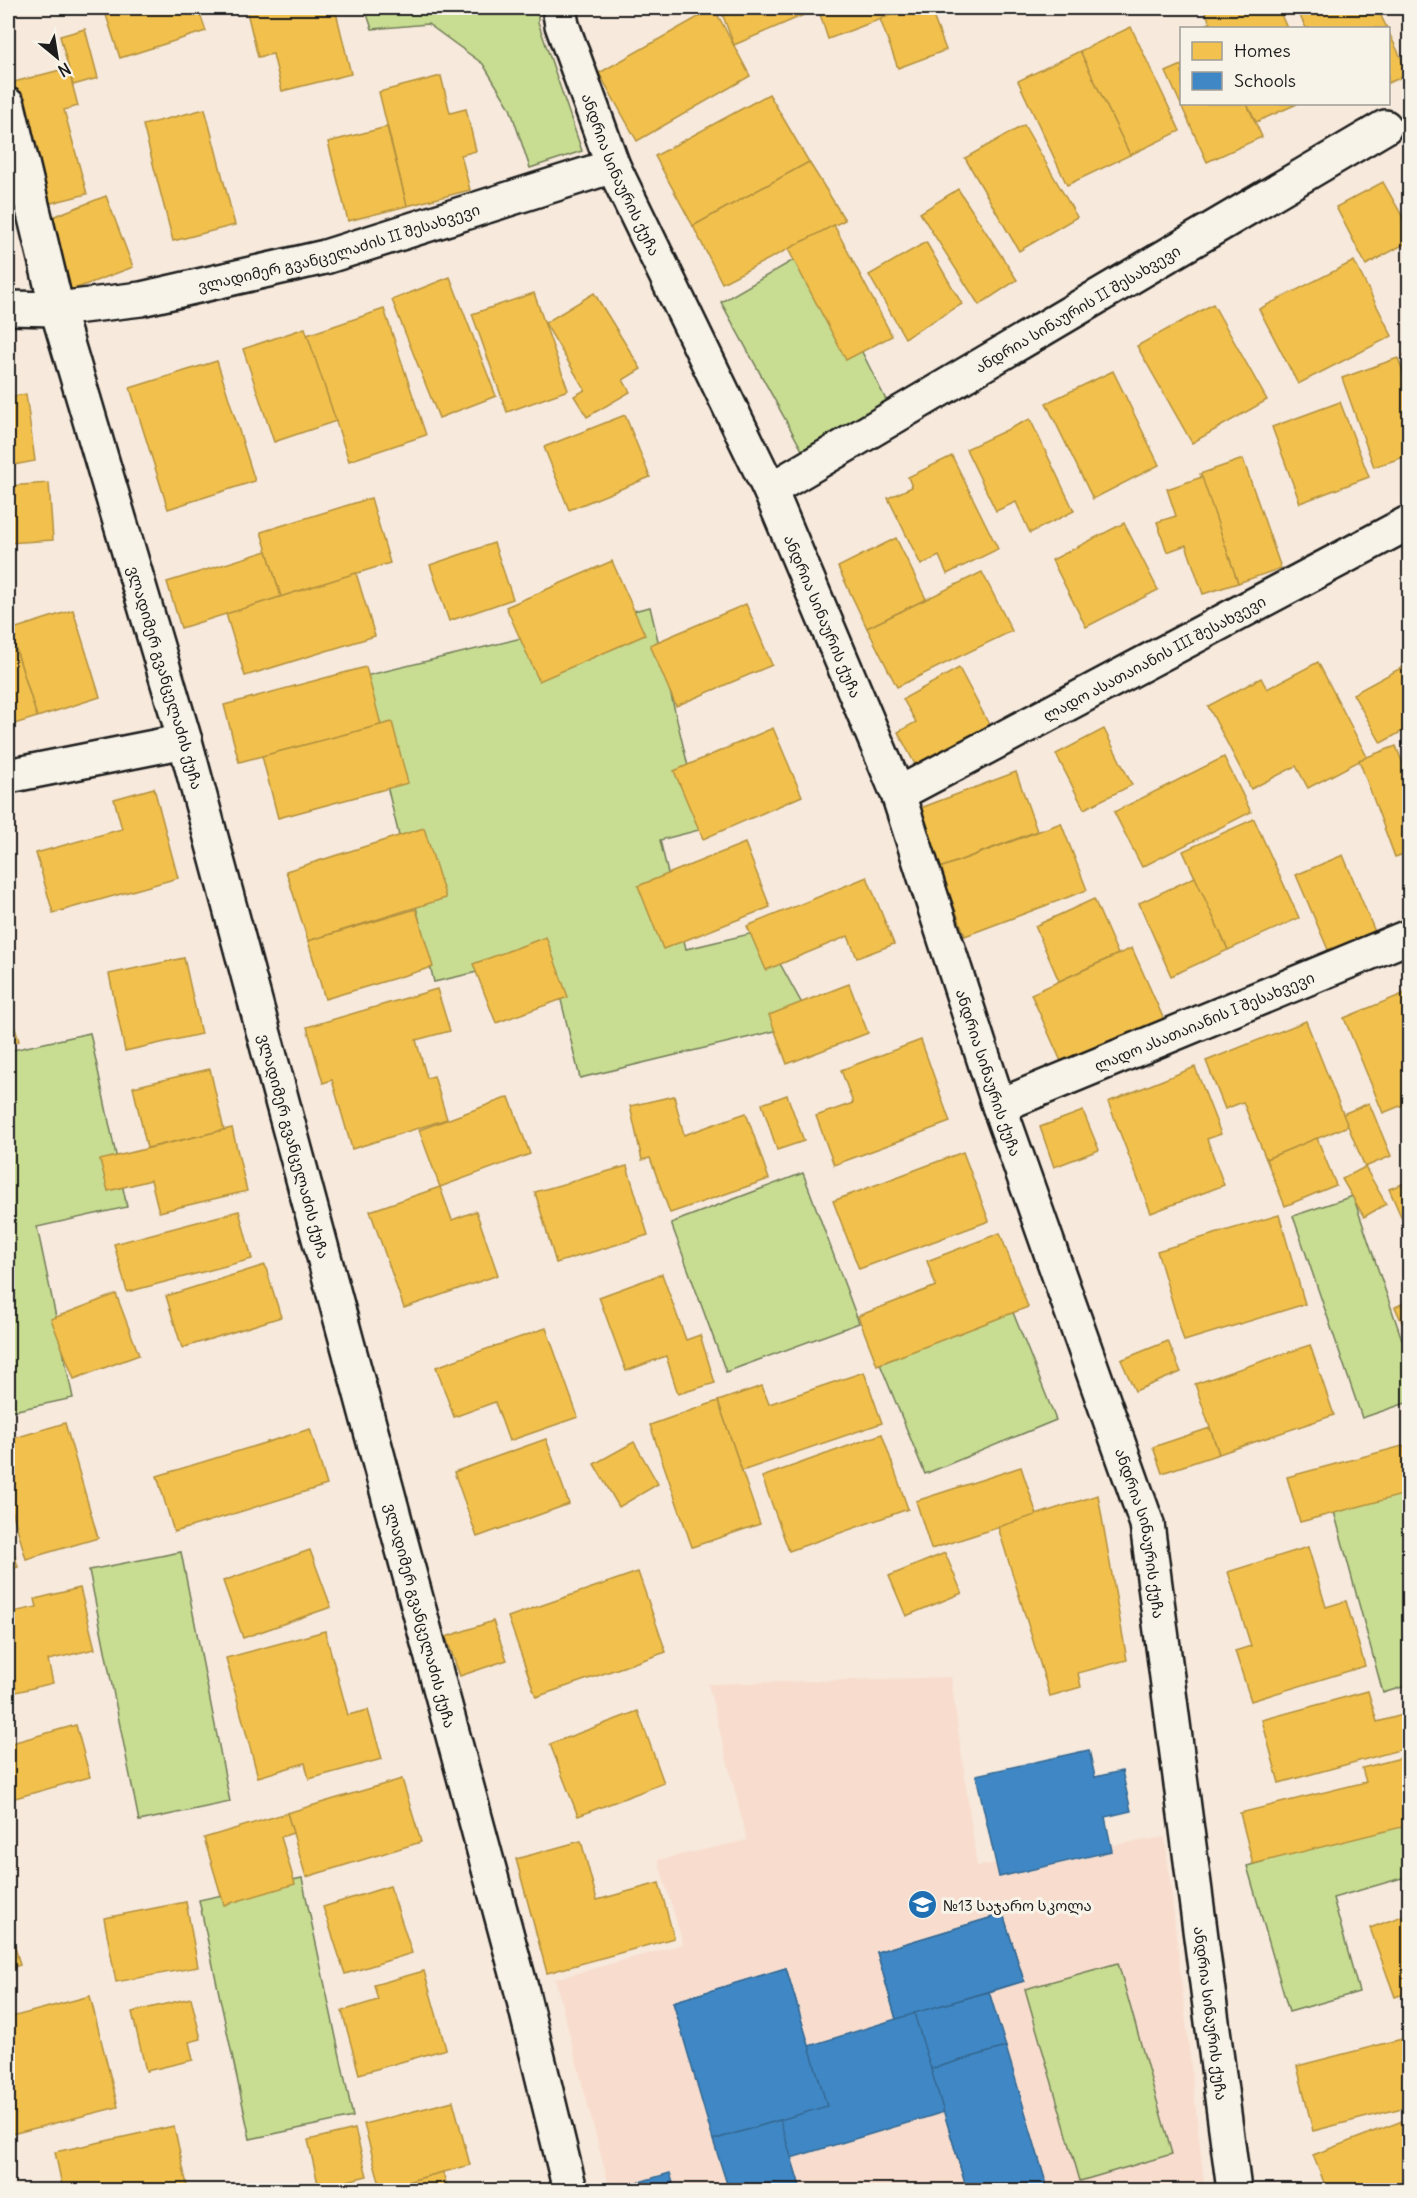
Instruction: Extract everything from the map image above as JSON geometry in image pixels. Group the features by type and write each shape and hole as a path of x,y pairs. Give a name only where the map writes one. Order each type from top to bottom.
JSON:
{"street":[{"name":"ანდრია სინაურის ქუჩა","path":"560,8 562,25 613,166 770,490 898,794 999,1106 1147,1524 1234,2190"},
{"name":"ვლადიმერ გვანცელაძის ქუჩა","path":"8,105 57,309 185,741 521,1988 570,2190"},
{"name":"ანდრია სინაურის II შესახვევი","path":"770,490 1385,127"},
{"name":"ვლადიმერ გვანცელაძის II შესახვევი","path":"8,308 57,309 141,299 325,257 613,166"},
{"name":"ლადო ასათაიანის III შესახვევი","path":"898,794 1410,522"},
{"path":"8,776 185,741"},
{"name":"ლადო ასათაიანის I შესახვევი","path":"999,1106 1410,936"}],"shaded area":[{"name":"№13 საჯარო სკოლა","path":"951,1677 977,1866 1165,1837 1205,2190 610,2190 555,1979 683,1944 658,1860 747,1840 708,1684"}],"green space":[{"path":"365,8 538,8 538,22 582,151 530,168 510,108 483,64 428,24 372,29"},
{"path":"811,250 887,402 802,450 721,302"},
{"path":"650,607 703,829 660,840 686,949 762,931 812,1022 580,1078 550,955 434,982 361,677"},
{"path":"90,1033 127,1207 37,1227 73,1398 8,1412 8,1051"},
{"path":"803,1173 859,1323 726,1372 671,1223"},
{"path":"1353,1196 1409,1360 1409,1402 1362,1418 1293,1216"},
{"path":"1012,1310 1056,1420 925,1474 880,1364"},
{"path":"1409,1471 1409,1685 1383,1693 1329,1493"},
{"path":"181,1552 230,1802 139,1821 89,1570"},
{"path":"1409,1820 1409,1876 1333,1898 1359,1992 1289,2012 1247,1866"},
{"path":"302,1878 353,2117 250,2139 199,1900"},
{"path":"1118,1963 1172,2154 1080,2181 1025,1989"}],"building: Homes":[{"path":"104,8 121,8 105,12"},
{"path":"121,8 198,8 206,31 120,58 105,12"},
{"path":"246,8 335,8 351,74 282,91 273,54 258,57"},
{"path":"714,8 750,76 637,141 599,73"},
{"path":"720,8 804,8 806,14 734,45"},
{"path":"818,8 910,8 828,39"},
{"path":"910,8 930,8 946,50 898,68 880,19"},
{"path":"1203,8 1278,8 1287,27 1212,27"},
{"path":"1296,8 1377,8 1386,27 1306,27"},
{"path":"1210,23 1212,27 1200,27"},
{"path":"1131,27 1180,131 1130,155 1080,51"},
{"path":"85,29 98,78 73,85 60,36"},
{"path":"1390,35 1409,74 1390,82"},
{"path":"1080,51 1130,155 1067,185 1018,81"},
{"path":"1180,66 1180,103 1166,72"},
{"path":"68,68 78,106 64,110 87,194 43,205 10,83"},
{"path":"441,76 450,113 466,109 476,151 461,155 470,190 407,206 379,92"},
{"path":"769,94 809,162 693,226 655,156"},
{"path":"1181,105 1247,105 1262,137 1207,162"},
{"path":"1248,105 1295,105 1256,122"},
{"path":"205,109 235,225 173,241 143,125"},
{"path":"1024,125 1077,217 1019,251 965,158"},
{"path":"387,127 407,206 348,221 328,142"},
{"path":"809,162 845,220 722,283 693,226"},
{"path":"1383,182 1410,230 1410,241 1366,265 1336,207"},
{"path":"958,189 1017,280 979,305 920,213"},
{"path":"106,196 133,267 69,291 42,221"},
{"path":"834,225 892,336 846,360 788,249"},
{"path":"926,242 962,304 905,338 869,275"},
{"path":"1354,261 1392,336 1298,384 1259,309"},
{"path":"450,277 496,396 439,418 392,300"},
{"path":"534,293 568,390 507,412 472,314"},
{"path":"594,293 641,369 623,380 630,392 587,417 574,396 585,390 545,323"},
{"path":"1213,304 1267,400 1192,443 1137,346"},
{"path":"384,309 426,435 349,461 307,335"},
{"path":"305,328 336,421 274,442 243,349"},
{"path":"1410,353 1410,367 1404,355"},
{"path":"1398,358 1410,390 1410,455 1374,467 1342,378"},
{"path":"217,361 255,481 168,509 130,388"},
{"path":"1113,371 1159,465 1093,499 1046,403"},
{"path":"26,394 35,461 8,466 8,397"},
{"path":"1340,402 1369,477 1300,503 1272,427"},
{"path":"625,415 650,477 569,510 544,447"},
{"path":"1030,419 1074,511 1030,533 1016,502 996,511 966,449"},
{"path":"952,456 998,549 947,574 939,556 921,565 888,498 912,487 908,477"},
{"path":"1243,459 1281,568 1238,583 1200,474"},
{"path":"1202,477 1238,583 1203,594 1186,545 1167,552 1157,522 1176,516 1167,489"},
{"path":"49,483 53,540 8,543 8,486"},
{"path":"371,498 390,563 281,597 261,532"},
{"path":"1124,523 1158,590 1086,627 1052,560"},
{"path":"896,538 926,599 867,628 838,567"},
{"path":"494,543 513,599 449,621 430,565"},
{"path":"267,551 281,597 181,628 167,582"},
{"path":"612,561 645,635 539,681 506,607"},
{"path":"982,572 1012,631 897,687 867,628"},
{"path":"356,573 375,636 245,676 226,614"},
{"path":"746,604 772,665 676,706 650,645"},
{"path":"73,610 100,697 37,717 10,630"},
{"path":"8,630 10,630 37,717 8,726"},
{"path":"1318,662 1367,757 1308,788 1296,766 1251,789 1208,706 1261,678 1267,689"},
{"path":"1410,663 1410,727 1381,743 1353,694"},
{"path":"366,667 381,725 239,762 224,705"},
{"path":"959,668 991,728 917,768 898,732 916,722 903,699"},
{"path":"392,722 408,783 278,818 262,756"},
{"path":"773,728 802,796 703,839 674,771"},
{"path":"1104,729 1132,785 1084,809 1056,754"},
{"path":"1396,746 1410,782 1410,852 1395,857 1359,760"},
{"path":"1224,757 1251,812 1142,867 1114,812"},
{"path":"1016,772 1037,831 940,868 918,809"},
{"path":"154,788 178,878 53,913 36,853 122,829 114,799"},
{"path":"1254,819 1299,918 1228,950 1183,851"},
{"path":"1061,823 1087,890 965,936 940,868"},
{"path":"424,828 446,898 308,941 286,871"},
{"path":"745,843 770,907 663,949 638,886"},
{"path":"1343,855 1378,939 1332,959 1296,875"},
{"path":"867,877 894,944 857,958 848,936 766,970 747,926"},
{"path":"1195,877 1228,950 1171,976 1139,903"},
{"path":"1094,899 1118,954 1059,981 1035,926"},
{"path":"416,909 433,967 325,999 308,941"},
{"path":"546,937 568,997 496,1023 473,964"},
{"path":"1132,948 1165,1022 1064,1068 1031,994"},
{"path":"184,958 201,1034 125,1051 109,974"},
{"path":"849,984 868,1033 787,1064 769,1015"},
{"path":"437,989 450,1031 416,1040 427,1078 434,1076 447,1119 352,1149 332,1080 323,1083 307,1027"},
{"path":"1410,991 1410,1102 1383,1113 1344,1018"},
{"path":"8,1006 19,1041 8,1045"},
{"path":"1306,1021 1348,1126 1266,1159 1243,1102 1225,1109 1206,1061"},
{"path":"921,1040 950,1122 834,1165 816,1116 853,1103 841,1070"},
{"path":"1195,1067 1221,1134 1207,1139 1224,1185 1151,1213 1108,1102"},
{"path":"210,1069 224,1130 147,1148 133,1087"},
{"path":"787,1095 804,1141 777,1150 762,1104"},
{"path":"674,1096 684,1135 746,1113 769,1179 670,1213 650,1158 642,1160 630,1106"},
{"path":"509,1097 530,1154 440,1187 419,1130"},
{"path":"1369,1103 1391,1156 1365,1167 1343,1114"},
{"path":"1083,1111 1099,1150 1054,1167 1040,1127"},
{"path":"232,1128 247,1191 159,1212 151,1180 108,1191 100,1160"},
{"path":"1317,1138 1336,1185 1285,1206 1266,1159"},
{"path":"963,1152 989,1221 859,1269 833,1201"},
{"path":"627,1166 648,1235 556,1263 535,1192"},
{"path":"1365,1167 1386,1204 1364,1217 1342,1179"},
{"path":"1410,1181 1410,1237 1389,1189"},
{"path":"440,1187 452,1220 476,1211 498,1275 404,1308 370,1211"},
{"path":"239,1211 252,1259 127,1292 114,1244"},
{"path":"1279,1215 1305,1304 1184,1341 1157,1251"},
{"path":"1000,1233 1028,1307 877,1365 858,1316 936,1286 927,1261"},
{"path":"265,1265 281,1317 182,1348 166,1296"},
{"path":"662,1274 686,1340 700,1335 715,1383 678,1394 666,1356 626,1371 599,1297"},
{"path":"116,1294 139,1355 74,1379 51,1319"},
{"path":"1410,1300 1410,1340 1395,1307"},
{"path":"546,1328 578,1417 509,1441 495,1402 454,1417 436,1367"},
{"path":"1168,1341 1181,1372 1135,1391 1121,1360"},
{"path":"1310,1345 1334,1415 1219,1454 1195,1384"},
{"path":"864,1372 882,1423 742,1471 718,1401 762,1386 769,1404"},
{"path":"718,1401 760,1524 692,1547 650,1425"},
{"path":"65,1423 98,1538 26,1559 8,1496 8,1440"},
{"path":"1210,1428 1219,1454 1162,1473 1153,1447"},
{"path":"310,1429 327,1485 174,1532 157,1476"},
{"path":"882,1434 908,1509 789,1551 762,1477"},
{"path":"546,1439 569,1504 477,1537 454,1472"},
{"path":"634,1442 658,1484 619,1507 594,1464"},
{"path":"1410,1444 1410,1493 1300,1522 1287,1477"},
{"path":"1021,1467 1037,1515 931,1549 916,1501"},
{"path":"1098,1495 1127,1660 1078,1673 1081,1687 1050,1696 998,1527"},
{"path":"11,1543 18,1567 8,1570 8,1544"},
{"path":"1308,1547 1326,1607 1346,1601 1365,1666 1251,1701 1235,1651 1251,1646 1228,1572"},
{"path":"310,1550 331,1607 243,1638 223,1581"},
{"path":"945,1553 962,1593 906,1616 889,1576"},
{"path":"638,1572 666,1652 536,1697 508,1617"},
{"path":"80,1588 95,1649 48,1660 53,1683 8,1694 8,1613 37,1607 35,1599"},
{"path":"493,1621 507,1660 460,1676 446,1637"},
{"path":"325,1631 348,1715 368,1710 382,1759 309,1779 305,1763 258,1777 226,1658"},
{"path":"1368,1691 1377,1722 1410,1713 1410,1747 1279,1783 1262,1720"},
{"path":"638,1711 664,1783 578,1816 550,1744"},
{"path":"76,1725 90,1777 8,1800 8,1744"},
{"path":"1401,1758 1410,1791 1410,1825 1253,1864 1240,1813 1366,1782 1362,1768"},
{"path":"402,1779 421,1842 306,1877 287,1813"},
{"path":"287,1813 293,1833 281,1837 295,1884 224,1905 204,1838"},
{"path":"581,1841 597,1900 659,1883 674,1938 547,1973 516,1859"},
{"path":"390,1886 412,1953 345,1974 323,1907"},
{"path":"186,1902 198,1967 116,1982 104,1918"},
{"path":"1410,1913 1410,1992 1395,1997 1370,1928"},
{"path":"8,1921 20,1965 8,1969"},
{"path":"424,1971 446,2049 359,2074 342,2011 378,2000 374,1985"},
{"path":"90,1996 118,2107 8,2135 8,2018"},
{"path":"191,1998 201,2039 189,2042 193,2060 146,2071 132,2012"},
{"path":"1410,2037 1410,2106 1313,2131 1297,2066"},
{"path":"453,2101 470,2165 381,2189 364,2124"},
{"path":"1410,2118 1410,2180 1381,2190 1327,2190 1313,2155"},
{"path":"174,2126 188,2190 63,2190 55,2152"},
{"path":"355,2129 367,2176 319,2188 308,2140"},
{"path":"443,2172 448,2190 372,2190 381,2189"}],"building: Schools":[{"path":"1089,1750 1095,1777 1122,1771 1131,1811 1105,1817 1112,1851 999,1877 976,1775"},
{"path":"1003,1914 1024,1981 989,1992 1048,2190 967,2190 944,2112 791,2158 801,2190 729,2190 673,2002 786,1968 809,2046 896,2019 877,1952"},
{"path":"1003,1914 1024,1981 896,2019 877,1952"},
{"path":"786,1968 827,2106 713,2140 673,2002"},
{"path":"989,1992 1006,2047 931,2069 914,2013"},
{"path":"1006,2047 1048,2190 967,2190 931,2069"},
{"path":"780,2120 801,2190 729,2190 713,2140"},
{"path":"670,2173 675,2190 623,2190 622,2187"}],"place":[{"name":"№13 საჯარო სკოლა","path":"922,1905"}]}
